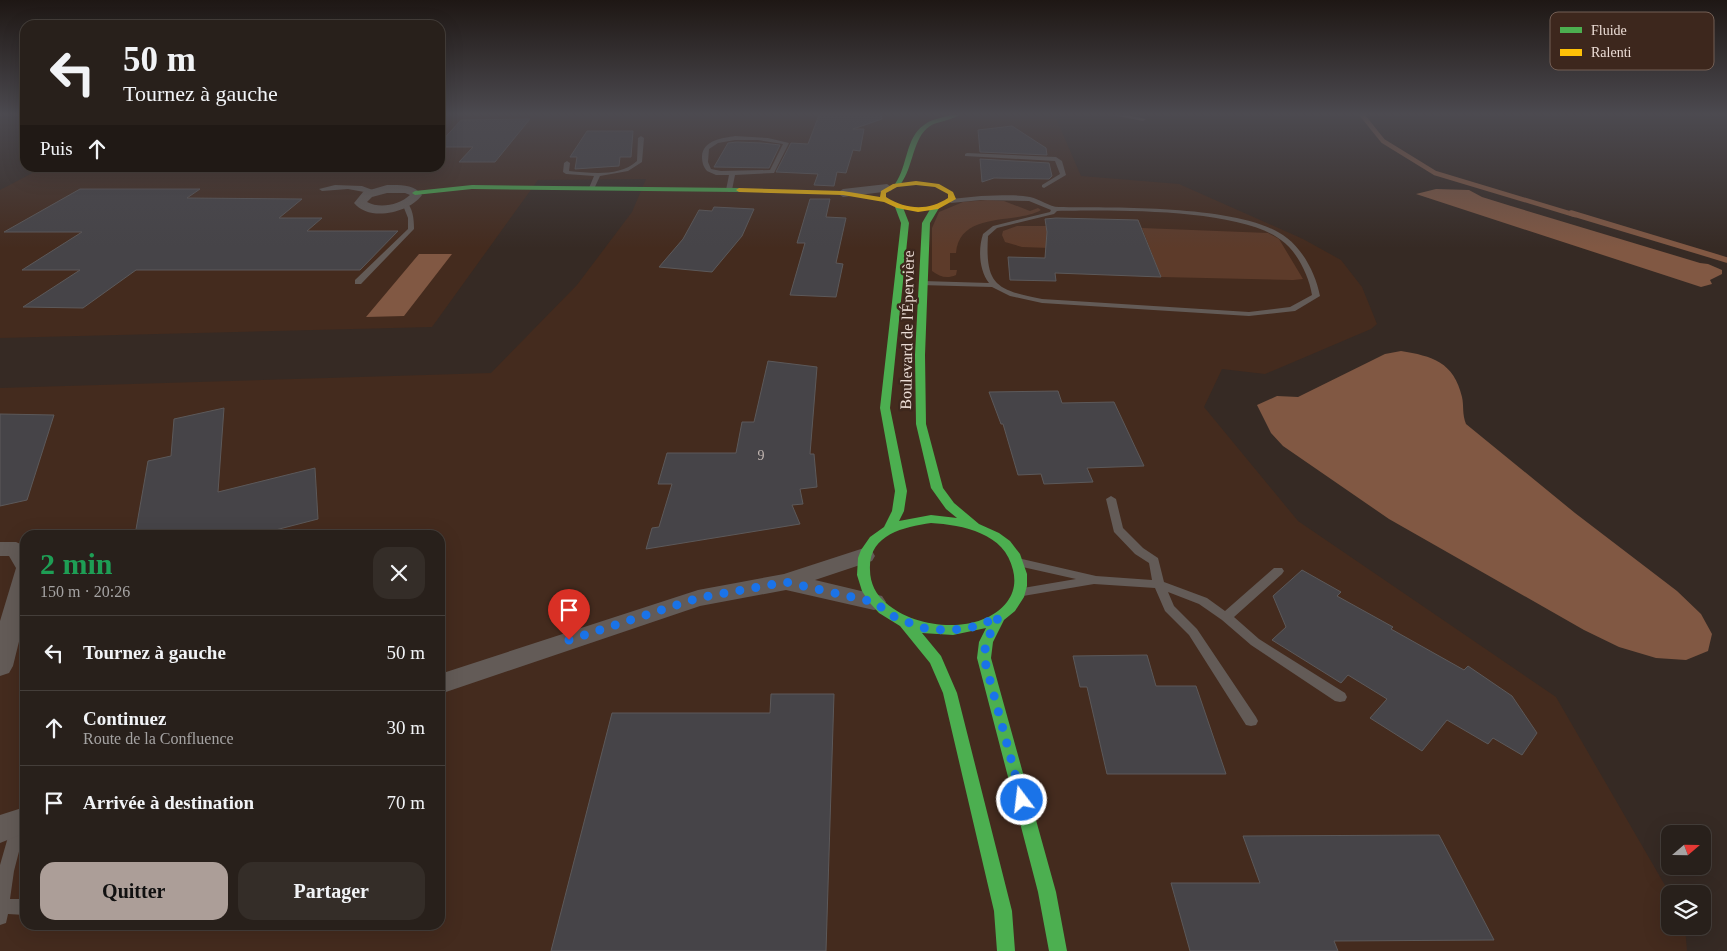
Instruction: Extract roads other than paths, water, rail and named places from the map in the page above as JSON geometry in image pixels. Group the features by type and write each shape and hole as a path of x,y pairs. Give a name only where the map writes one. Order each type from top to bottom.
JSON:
{"street":[{"path":"890,191 908,175 909,159"},
{"path":"928,170 932,180 947,193"},
{"path":"415,193 414,198 405,204 380,208 362,205 360,202 364,197 375,192 399,188 415,193 448,188 592,188 843,193 890,191 920,183 947,193"},
{"path":"890,191 899,207 917,209 935,208 947,193"},
{"name":"Boulevard de l'Épervière","path":"889,530 895,520 901,501 901,490 886,408 905,223 899,207"},
{"name":"Boulevard de l'Épervière","path":"935,208 926,223 920,355 922,424 937,488 950,506 976,526"},
{"path":"931,519 949,520 976,526 1004,543 1018,562 1021,580 1018,593 1011,605 999,616 975,627 955,630 924,628 888,614 874,602 863,582 861,569 864,556 871,544 889,530 913,521 931,519"},
{"path":"0,549 16,549 20,556"},
{"path":"445,682 698,598 786,582 864,556"},
{"path":"786,582 874,602"},
{"path":"0,666 20,591"},
{"path":"999,616 986,642 984,658 1047,892 1058,951"},
{"path":"905,622 936,660 950,693 1003,911 1006,951"}],"lane":[{"path":"567,163 566,172 571,174 598,175 629,170 640,159"},
{"path":"704,159 706,169 710,172 732,173 772,172 778,159"},
{"path":"1044,186 1063,175 1059,160 1057,159"},
{"path":"729,190 733,177 732,173"},
{"path":"592,188 598,175"},
{"path":"322,190 339,186 352,186 375,192"},
{"path":"947,193 981,198 1030,199 1056,209 1087,208 1164,212 1226,218 1258,225 1283,238 1311,276 1316,296 1292,309 1249,314 1042,301 1011,296 998,290 988,278 985,264 985,235 995,226 1052,212 1056,209"},
{"path":"358,282 411,229 410,213 405,204"},
{"path":"923,283 994,285"},
{"path":"1111,499 1118,529 1139,551 1154,561 1159,584 1170,608 1193,632 1251,721"},
{"path":"1018,562 1096,580 1159,584 1202,601 1226,617 1255,642 1340,697"},
{"path":"1226,617 1278,571"},
{"path":"1018,593 1096,580"},
{"path":"15,824 0,910 20,908"}],"waterway":[{"path":"1413,159 1435,173 1575,215"},
{"path":"1571,213 1727,260"}]}
